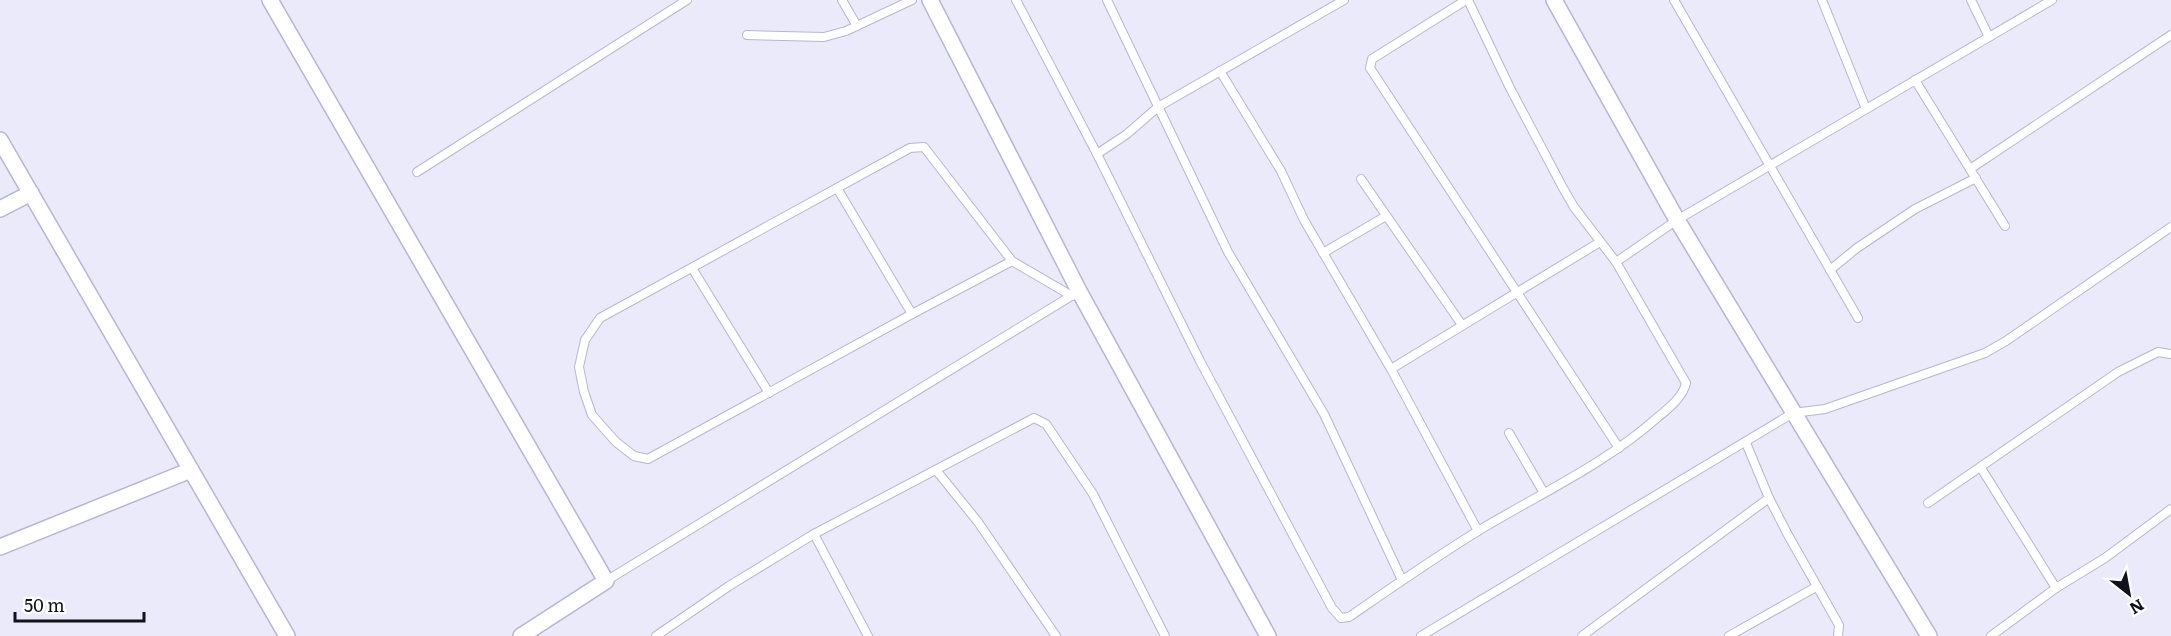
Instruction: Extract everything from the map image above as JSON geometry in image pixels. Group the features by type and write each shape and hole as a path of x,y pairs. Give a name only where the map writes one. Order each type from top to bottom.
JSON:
{"street":[{"path":"270,0 606,581 521,636"},
{"path":"930,0 1076,293 1268,636"},
{"path":"1554,0 1677,220 1929,636"},
{"path":"0,140 287,636"},
{"path":"0,209 31,193"},
{"path":"0,547 191,470"}],"lane":[{"path":"417,172 687,0"},
{"path":"842,0 857,26"},
{"path":"747,35 788,34 824,37 857,26 912,0"},
{"path":"1016,0 1097,154 1200,361 1332,608 1341,618 1349,617 1478,531 1619,448 1668,408 1684,392 1686,383 1616,262 1574,207 1563,188 1467,0 1372,59 1370,68 1619,448"},
{"path":"1107,0 1228,252 1324,414 1402,580"},
{"path":"1097,154 1127,134 1158,107 1344,0"},
{"path":"1674,0 1858,318"},
{"path":"1822,0 1866,109"},
{"path":"1971,0 1989,37"},
{"path":"1616,262 1677,220 2052,0"},
{"path":"1970,169 2171,35"},
{"path":"1220,71 1281,171 1304,220 1391,369 1478,531"},
{"path":"1915,80 2006,226"},
{"path":"1012,261 648,459 634,456 616,442 592,415 584,392 579,367 585,340 600,318 910,148 924,147 1012,261 1076,293"},
{"path":"1830,270 1857,248 1915,209 1976,178"},
{"path":"1361,179 1462,325"},
{"path":"837,188 912,314"},
{"path":"1323,253 1386,216"},
{"path":"1421,636 1793,413 1825,409 1985,353 2006,341 2171,227"},
{"path":"1391,369 1600,242"},
{"path":"692,268 769,393"},
{"path":"606,581 1076,293"},
{"path":"1928,502 1981,468 2118,372 2158,352 2171,354"},
{"path":"656,636 729,586 814,534 1034,418 1046,424 1093,494 1165,636"},
{"path":"1509,433 1544,493"},
{"path":"1746,443 1768,498 1816,587 1839,624 1838,636"},
{"path":"1981,468 2056,588"},
{"path":"936,470 978,522 1056,636"},
{"path":"1582,636 1768,498"},
{"path":"1992,636 2056,588 2105,558 2171,509"},
{"path":"814,534 868,636"},
{"path":"1729,636 1816,587"}]}
